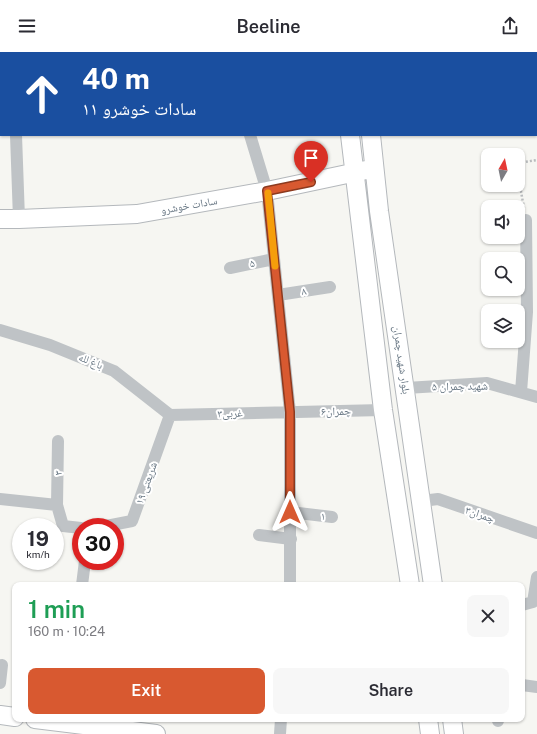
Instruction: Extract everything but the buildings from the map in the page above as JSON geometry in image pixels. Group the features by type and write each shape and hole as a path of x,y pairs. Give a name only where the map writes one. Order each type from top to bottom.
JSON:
{"main road":[{"path":"350,136 383,410 409,580 432,579"},
{"name":"بلوار شهید چمران","path":"371,136 379,211 406,388 432,579"},
{"name":"سادات خوشرو","path":"0,218 19,219 137,214 267,191 354,172 375,169"},
{"path":"0,715 12,717"},
{"path":"72,722 156,734"},
{"path":"428,722 430,734"},
{"path":"452,722 454,734"}],"street":[{"path":"16,136 19,219"},
{"path":"250,136 267,191 290,412 290,582"},
{"path":"521,392 527,312 526,220"},
{"name":"۵","path":"230,268 274,259"},
{"name":"۸","path":"278,295 330,287"},
{"name":"باغ لله","path":"0,330 50,345 114,371 170,415"},
{"name":"شهید چمران ۵","path":"406,388 487,383 537,397"},
{"name":"چمران۶","path":"290,412 383,410"},
{"name":"غربی۳","path":"170,415 290,412"},
{"name":"شریعتی ۱۹","path":"124,523 132,521 170,415"},
{"name":"۳","path":"58,441 57,505 63,526 72,527"},
{"path":"0,499 57,505"},
{"name":"چمران۳","path":"422,501 438,500 537,533"},
{"name":"۱","path":"290,512 332,517"},
{"path":"259,535 291,539"},
{"path":"82,582 84,570"},
{"path":"525,605 533,602 537,577"},
{"path":"0,683 2,665"},
{"path":"525,686 537,687"},
{"path":"280,734 281,722"}],"path":[{"path":"525,162 537,160"},
{"path":"521,192 526,220"}],"slow traffic":[{"path":"268,193 275,266"}],"route":[{"path":"290,512 290,412 267,191 311,182"}]}
